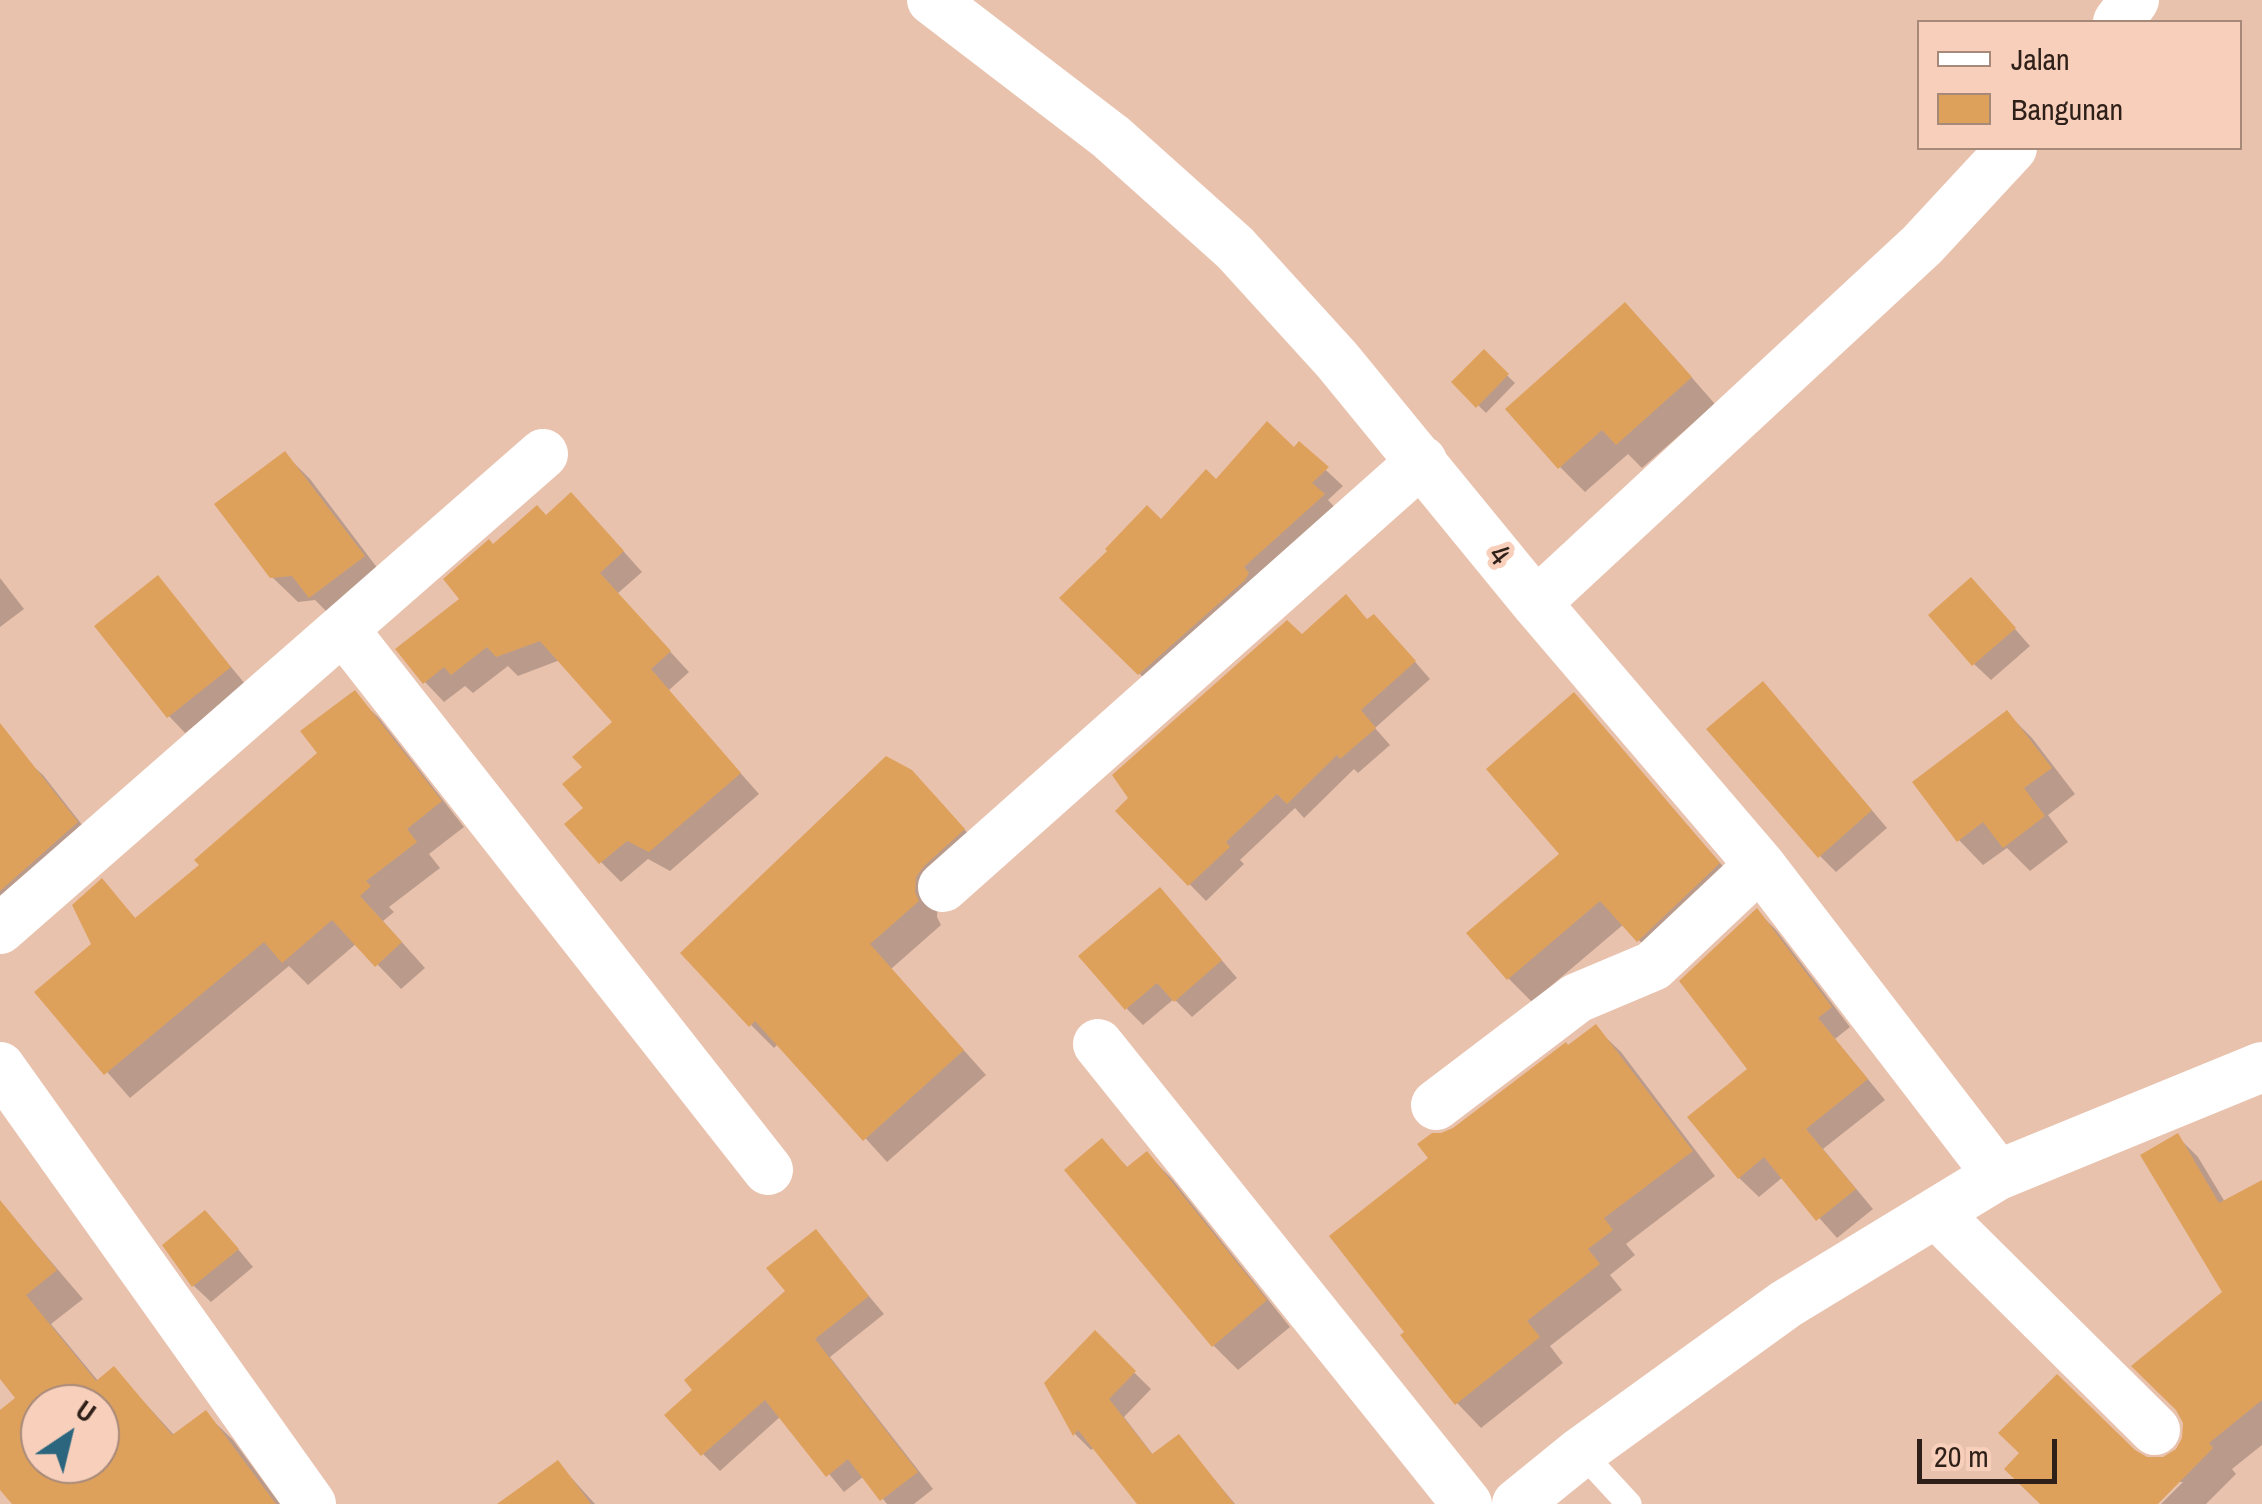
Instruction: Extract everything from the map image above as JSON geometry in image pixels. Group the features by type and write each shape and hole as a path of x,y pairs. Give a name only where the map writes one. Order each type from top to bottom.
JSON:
{"street":[{"name":"4","path":"932,0 1111,137 1234,248 1337,360 1536,603 1760,865 1998,1174"},
{"path":"1536,603 1922,245 2010,150"},
{"path":"0,928 543,454"},
{"path":"943,887 1422,461"},
{"path":"343,629 768,1170"},
{"path":"1436,1106 1576,998 1653,966 1760,865"},
{"path":"1098,1044 1467,1504"},
{"path":"0,1067 311,1504"},
{"path":"1516,1504 1581,1452 1786,1304 1998,1174 2262,1067"},
{"path":"1936,1213 2155,1430"}],"lane":[{"path":"1581,1452 1629,1504"}],"building":[{"path":"1625,302 1692,377 1616,445 1602,430 1558,469 1505,409"},
{"path":"1484,349 1509,374 1476,408 1451,382"},
{"path":"1267,421 1294,447 1299,441 1329,467 1312,483 1325,494 1244,567 1249,573 1245,580 1138,675 1059,598 1147,505 1161,519 1206,469 1216,479"},
{"path":"285,451 365,556 309,598 292,576 270,578 214,504"},
{"path":"571,492 624,551 600,573 671,651 651,669 741,773 649,852 627,841 599,864 564,824 583,808 562,784 582,767 572,757 612,722 540,641 496,657 487,647 451,675 444,667 423,684 395,649 459,599 443,579 489,539 493,544 537,505 546,515"},
{"path":"158,575 231,667 167,718 94,626"},
{"path":"1971,577 2016,628 1972,666 1928,615"},
{"path":"1346,594 1367,619 1374,614 1416,661 1361,710 1376,728 1340,759 1337,755 1287,804 1277,794 1226,842 1230,847 1188,886 1115,811 1128,798 1112,775 1287,620 1302,634"},
{"path":"1763,681 1872,810 1818,858 1706,729"},
{"path":"355,690 442,801 407,829 417,842 366,881 371,886 360,896 402,942 375,967 332,920 282,963 264,942 104,1075 34,992 91,944 72,905 102,878 135,918 199,865 194,860 317,753 300,731"},
{"path":"1574,692 1720,863 1637,942 1600,901 1507,980 1466,933 1559,854 1486,769"},
{"path":"2007,710 2052,768 2024,788 2045,816 2003,848 1983,822 1957,842 1912,782"},
{"path":"0,723 78,822 0,891"},
{"path":"886,756 912,770 965,829 916,877 919,901 870,944 964,1050 863,1141 755,1021 749,1027 680,953"},
{"path":"1160,887 1222,960 1174,1002 1157,983 1125,1010 1078,956"},
{"path":"1757,908 1832,1007 1818,1018 1868,1079 1806,1129 1856,1189 1816,1221 1764,1157 1738,1179 1687,1117 1747,1069 1679,981"},
{"path":"1596,1024 1693,1151 1604,1218 1613,1230 1588,1249 1600,1264 1527,1321 1540,1337 1455,1405 1329,1236 1428,1158 1417,1144 1432,1133 1453,1128 1566,1042 1568,1045"},
{"path":"2178,1133 2219,1203 2262,1180 2262,1400 2209,1443 2213,1448 2158,1504 2040,1504 2004,1469 2019,1453 1998,1433 2057,1374 2147,1457 2163,1457 2176,1449 2182,1438 2183,1423 2176,1410 2131,1366 2222,1292 2140,1155"},
{"path":"1102,1138 1127,1167 1147,1151 1267,1300 1212,1347 1064,1170"},
{"path":"0,1200 57,1270 26,1295 96,1381 114,1366 172,1435 206,1410 276,1504 12,1504 0,1490 0,1410 15,1398 0,1379"},
{"path":"205,1210 239,1249 192,1287 162,1245"},
{"path":"816,1229 869,1296 815,1339 918,1472 880,1501 848,1459 826,1477 765,1400 701,1456 664,1415 692,1390 684,1380 785,1291 766,1268"},
{"path":"1095,1330 1136,1371 1109,1399 1152,1454 1179,1434 1234,1504 1137,1504 1078,1430 1073,1436 1044,1383"},
{"path":"558,1460 591,1504 497,1504"}]}
